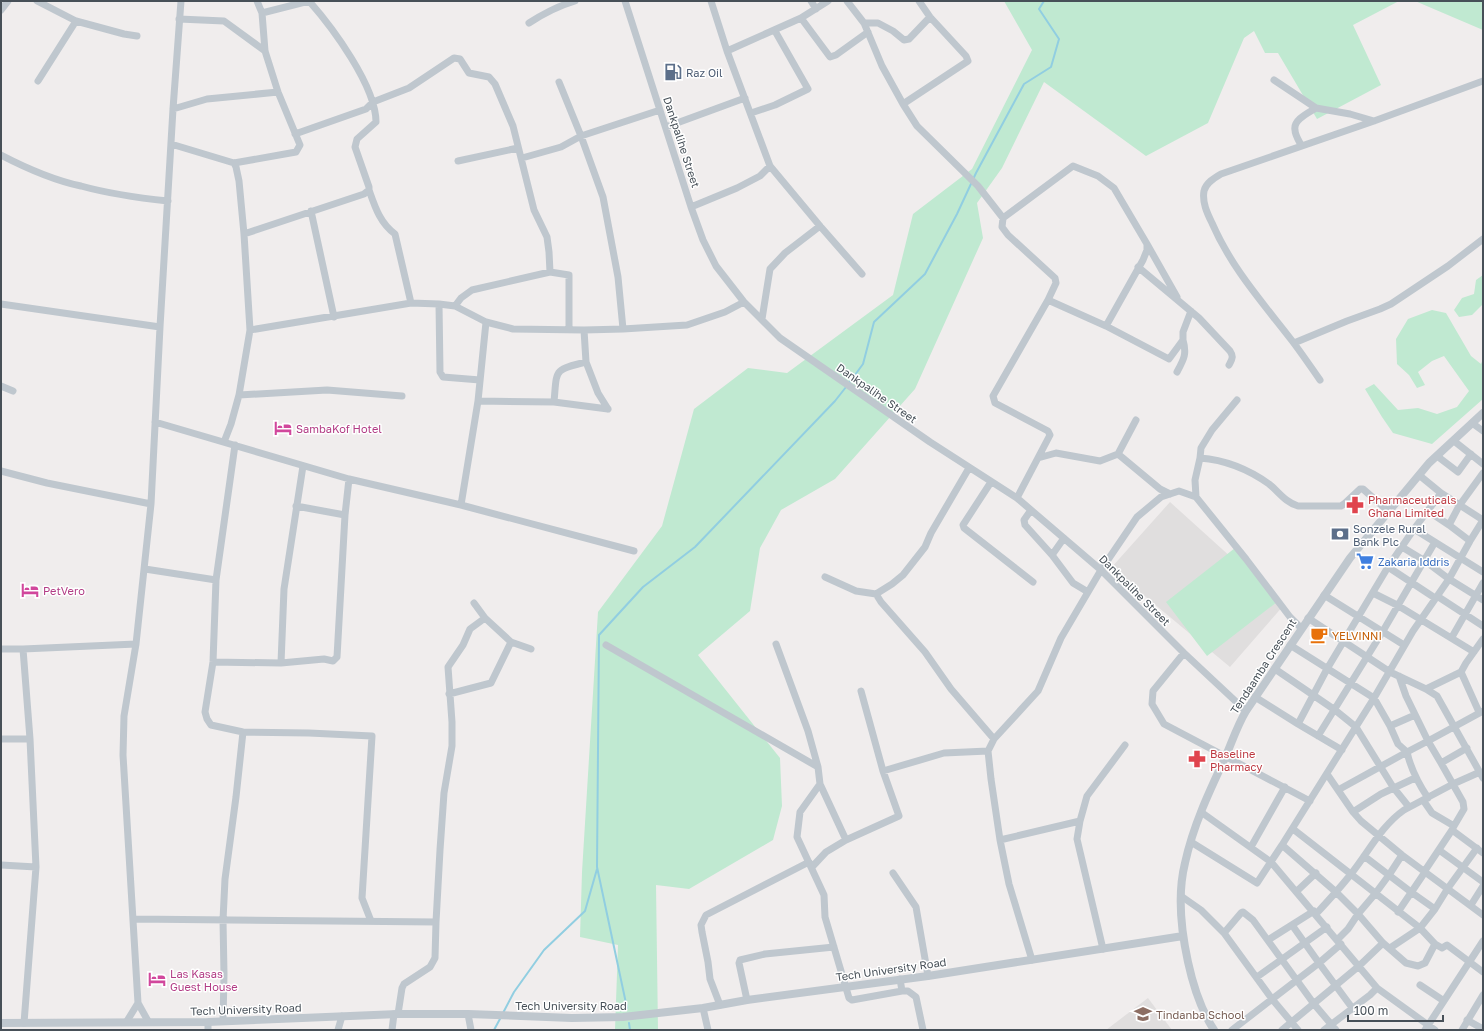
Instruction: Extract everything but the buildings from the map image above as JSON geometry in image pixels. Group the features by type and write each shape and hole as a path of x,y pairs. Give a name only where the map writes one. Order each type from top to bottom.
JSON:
{"street":[{"path":"1,10 8,1"},
{"path":"37,1 76,21 137,36"},
{"path":"148,1022 138,1003 123,755 124,716 136,644 152,504 160,327 181,1"},
{"path":"171,144 234,163 296,152 300,145 278,92 265,51 262,13 257,1"},
{"path":"262,13 309,1 321,15 359,70 373,102 376,122 357,139 355,147 379,216 387,228 395,234 411,303"},
{"path":"529,24 548,11 552,11 575,1"},
{"name":"Dankpalihe Street","path":"625,1 703,240 716,266 744,302 780,338 918,434 1017,498 1101,570 1184,653 1246,711"},
{"path":"711,1 727,51 770,166 862,274"},
{"path":"811,1 816,9"},
{"path":"727,51 801,18 828,1"},
{"path":"847,1 864,23 882,66 917,126 978,186 1004,218"},
{"path":"903,104 968,61 966,56 930,17 919,1"},
{"path":"864,23 878,22 906,40 909,39 930,17"},
{"path":"801,18 830,57 836,55 868,32"},
{"path":"179,19 224,21 265,51"},
{"path":"38,81 76,21"},
{"path":"751,113 775,105 808,89 774,31"},
{"path":"295,134 366,109 373,102 409,88 450,61 457,58 460,59 469,73 489,77 495,84 513,126 534,210 547,237 550,272"},
{"path":"1274,80 1316,108 1344,113 1374,121"},
{"path":"1320,380 1294,343 1258,299 1231,260 1219,239 1206,210 1203,199 1204,189 1209,182 1221,174 1301,145 1374,121 1483,81"},
{"path":"559,82 582,136 603,197 618,277 623,329"},
{"path":"173,109 207,98 278,92"},
{"path":"666,127 745,98"},
{"path":"1301,145 1294,130 1295,125 1298,120 1316,108"},
{"path":"522,158 560,147 582,136 660,110"},
{"path":"458,161 518,148"},
{"path":"1,155 24,167 80,186 131,197 168,201"},
{"path":"224,442 239,395 250,330 239,181 234,163"},
{"path":"691,207 737,188 760,176 770,166"},
{"path":"1017,498 1050,435 1048,431 995,403 993,396 1048,300 1056,283 1055,278 1008,235 1002,227 1004,218 1073,166 1098,176 1114,188 1180,302"},
{"path":"244,234 364,194 369,190"},
{"path":"311,211 334,317"},
{"path":"762,319 770,269 785,253 820,226"},
{"path":"1294,343 1380,309 1448,266 1483,239"},
{"path":"1106,326 1143,260 1147,250 1147,244"},
{"path":"1138,267 1204,323 1233,355 1233,358 1229,364"},
{"path":"455,306 461,298 472,290 550,272 569,275 569,330"},
{"path":"1048,300 1106,326 1169,359 1183,340"},
{"path":"250,330 411,303 455,306 486,322 513,329 623,329 687,325 725,312 744,302"},
{"path":"1,304 160,327"},
{"path":"439,304 440,372 443,376 480,380"},
{"path":"1177,372 1186,350 1183,340 1183,332 1191,311"},
{"path":"461,505 478,401 486,322"},
{"path":"478,401 554,402 608,409 598,393 586,362 584,330"},
{"path":"554,402 556,375 568,366 586,362"},
{"path":"1,386 12,391"},
{"path":"239,395 327,390 402,396"},
{"path":"1196,497 1194,480 1201,448 1212,430 1237,400"},
{"name":"Tendaamba Crescent","path":"1214,1030 1207,1018 1193,981 1183,936 1181,896 1185,864 1201,812 1238,725 1301,628 1350,558 1419,475 1483,413"},
{"path":"1038,458 1056,454 1100,461 1118,454 1136,420"},
{"path":"156,422 349,479 461,505 634,551"},
{"path":"1472,422 1483,431"},
{"path":"1454,441 1483,464"},
{"path":"235,445 216,580 213,662 205,712 207,719 211,725 242,732 372,736 362,898 372,922"},
{"path":"1118,454 1160,489 1170,494"},
{"path":"1437,456 1458,472 1471,454"},
{"path":"1200,458 1228,462 1247,470 1268,484 1292,504 1298,506 1341,506 1360,489 1363,489 1388,511"},
{"path":"281,663 284,589 303,466"},
{"path":"825,577 856,591 876,594 903,576 926,547 931,532 969,468"},
{"path":"1,471 46,483 152,504"},
{"path":"1449,525 1483,472"},
{"path":"1191,842 1257,883 1342,750 1390,672 1404,645 1449,579 1483,520 1441,493 1419,475"},
{"path":"213,662 281,663 324,659 333,661 337,657 345,515 349,479"},
{"path":"991,482 963,525 964,528 1033,582"},
{"path":"1476,483 1483,487"},
{"path":"1032,960 1009,884 1000,840 988,751 994,739 1038,691 1061,638 1101,570 1137,518 1161,497 1180,491 1196,497 1290,617 1301,628"},
{"path":"1298,724 1327,669 1388,567 1441,493"},
{"path":"296,506 345,515"},
{"path":"1031,510 1024,520 1025,525 1052,555 1073,583 1088,592"},
{"path":"1428,511 1449,525 1470,542"},
{"path":"1414,529 1483,572"},
{"path":"1052,555 1064,538"},
{"path":"1318,736 1383,631 1435,542"},
{"path":"1402,547 1483,600"},
{"path":"1388,567 1483,626"},
{"path":"145,568 216,580"},
{"path":"1452,638 1483,583"},
{"path":"1373,593 1398,606 1474,652"},
{"path":"876,594 881,602 925,652 951,689 994,739"},
{"path":"1324,595 1404,645"},
{"path":"474,603 485,618 511,642 531,649"},
{"path":"392,1030 404,984 430,967 435,958 444,793 452,746 452,722 448,667 463,645 470,629 485,618"},
{"path":"1268,940 1315,912 1336,892 1378,836 1397,815 1453,784 1482,775 1437,696 1426,689 1390,672 1308,618"},
{"path":"1426,689 1461,672 1483,639"},
{"path":"449,694 492,683 511,642"},
{"path":"1,648 23,649 136,644"},
{"path":"776,644 808,731 818,767 820,784 846,840"},
{"path":"1290,645 1374,698 1390,726 1398,744 1407,752 1415,778 1432,813 1483,853"},
{"path":"606,646 818,767"},
{"path":"23,649 30,739 36,867 24,1023"},
{"path":"1184,653 1153,691 1152,704 1164,724 1310,801"},
{"path":"1274,669 1335,710 1356,727 1393,787 1410,808"},
{"path":"1338,790 1481,711 1461,672"},
{"path":"1398,912 1453,828 1464,807 1415,715 1399,676"},
{"path":"720,1005 710,979 701,926 706,915 810,865 826,852 846,840 899,816 883,770 860,691"},
{"path":"1255,697 1342,750"},
{"path":"1390,726 1415,715"},
{"path":"223,1021 224,974 222,920 225,879 236,797 242,732"},
{"path":"1,738 30,739"},
{"path":"1103,949 1077,839 1087,796 1125,745"},
{"path":"1441,763 1467,748"},
{"path":"883,770 944,753 988,751"},
{"path":"1327,774 1353,812 1378,836 1483,915"},
{"path":"1353,812 1393,787 1415,778"},
{"path":"820,784 800,812 797,837 824,895 825,917 849,998 852,1000 908,991 916,997 923,1030"},
{"path":"1251,847 1285,787"},
{"path":"1201,812 1271,862 1315,912 1377,988 1426,1028 1435,1030"},
{"path":"1000,840 1080,821"},
{"path":"1292,829 1420,928 1435,944 1442,948 1446,945 1483,972"},
{"path":"1282,845 1316,873 1336,892 1358,914 1383,943 1406,963 1418,966 1425,963 1435,944"},
{"path":"1390,948 1420,928 1477,848"},
{"path":"1439,850 1483,882"},
{"path":"1232,1030 1319,963 1339,942 1358,914 1389,875 1402,855"},
{"path":"1364,856 1435,909"},
{"path":"1,866 36,867"},
{"path":"893,873 916,908 928,976"},
{"path":"1297,891 1316,873"},
{"path":"1470,905 1483,886"},
{"path":"1181,896 1201,910 1224,933 1272,999 1298,1030"},
{"path":"1224,933 1243,912 1253,920 1314,1004 1334,1027"},
{"path":"133,919 436,922"},
{"path":"1292,925 1353,1009"},
{"path":"1257,977 1327,927"},
{"name":"Tech University Road","path":"1,1023 65,1026 127,1021 208,1026 223,1021 396,1014 468,1014 572,1018 623,1017 703,1008 747,1000 928,976 1183,936"},
{"path":"1282,1030 1359,966 1383,943"},
{"path":"1426,1028 1482,943"},
{"path":"747,1000 739,963 740,960 765,954 834,947"},
{"path":"900,979 902,991"},
{"path":"1420,985 1444,1001"},
{"path":"1324,1030 1334,1027 1377,988"},
{"path":"1462,1030 1483,995"},
{"path":"127,1021 138,1003"},
{"path":"703,1008 708,1030"},
{"path":"468,1014 471,1030"},
{"path":"338,1030 342,1016"},
{"path":"1467,1020 1483,1029"}],"shaded area":[{"path":"1170,502 1284,605 1230,667 1111,568"},
{"name":"Tindanba School","path":"1148,998 1172,1030 1106,1030"}],"green space":[{"path":"1004,1 1399,1 1353,25 1381,85 1317,119 1278,53 1265,53 1254,31 1244,38 1208,123 1146,156 1044,82 1002,168 977,203 983,238 915,389 835,479 781,510 760,548 750,611 698,655 780,758 782,806 773,840 689,889 656,885 658,1030 615,1030 618,945 580,937 582,872 598,612 662,526 694,409 748,368 787,373 893,295 913,214 972,169 1032,50"},
{"path":"1415,1 1483,1 1483,30"},
{"path":"1483,275 1483,304 1472,315 1459,317 1454,310 1462,298 1474,294 1476,280"},
{"path":"1432,310 1446,313 1471,356 1481,364 1483,359 1483,399 1432,444 1393,433 1365,389 1374,384 1398,410 1418,408 1437,414 1457,407 1469,391 1444,356 1432,361 1418,372 1425,385 1417,388 1409,375 1397,364 1396,339 1408,319"},
{"path":"1235,548 1277,602 1207,656 1166,602"}],"waterway":[{"path":"849,383 863,364 874,322 925,274 957,214 976,173 1024,84 1051,67 1059,39 1039,9 1044,1"},
{"path":"627,1008 597,867 599,635 643,587 695,547 835,401 846,387"},
{"path":"503,1013 514,992 544,950 585,911 597,869"},
{"path":"494,1030 501,1017"},
{"path":"629,1023 630,1030"}],"place":[{"name":"Raz Oil","path":"673,72"},
{"name":"SambaKof Hotel","path":"283,428"},
{"name":"Pharmaceuticals Ghana Limited","path":"1355,505"},
{"name":"Sonzele Rural Bank Plc","path":"1340,534"},
{"name":"Zakaria Iddris","path":"1365,561"},
{"name":"PetVero","path":"30,590"},
{"name":"YELVINNI","path":"1319,635"},
{"name":"Baseline Pharmacy","path":"1197,759"},
{"name":"Las Kasas Guest House","path":"157,979"},
{"name":"Tindanba School","path":"1143,1014"}]}
